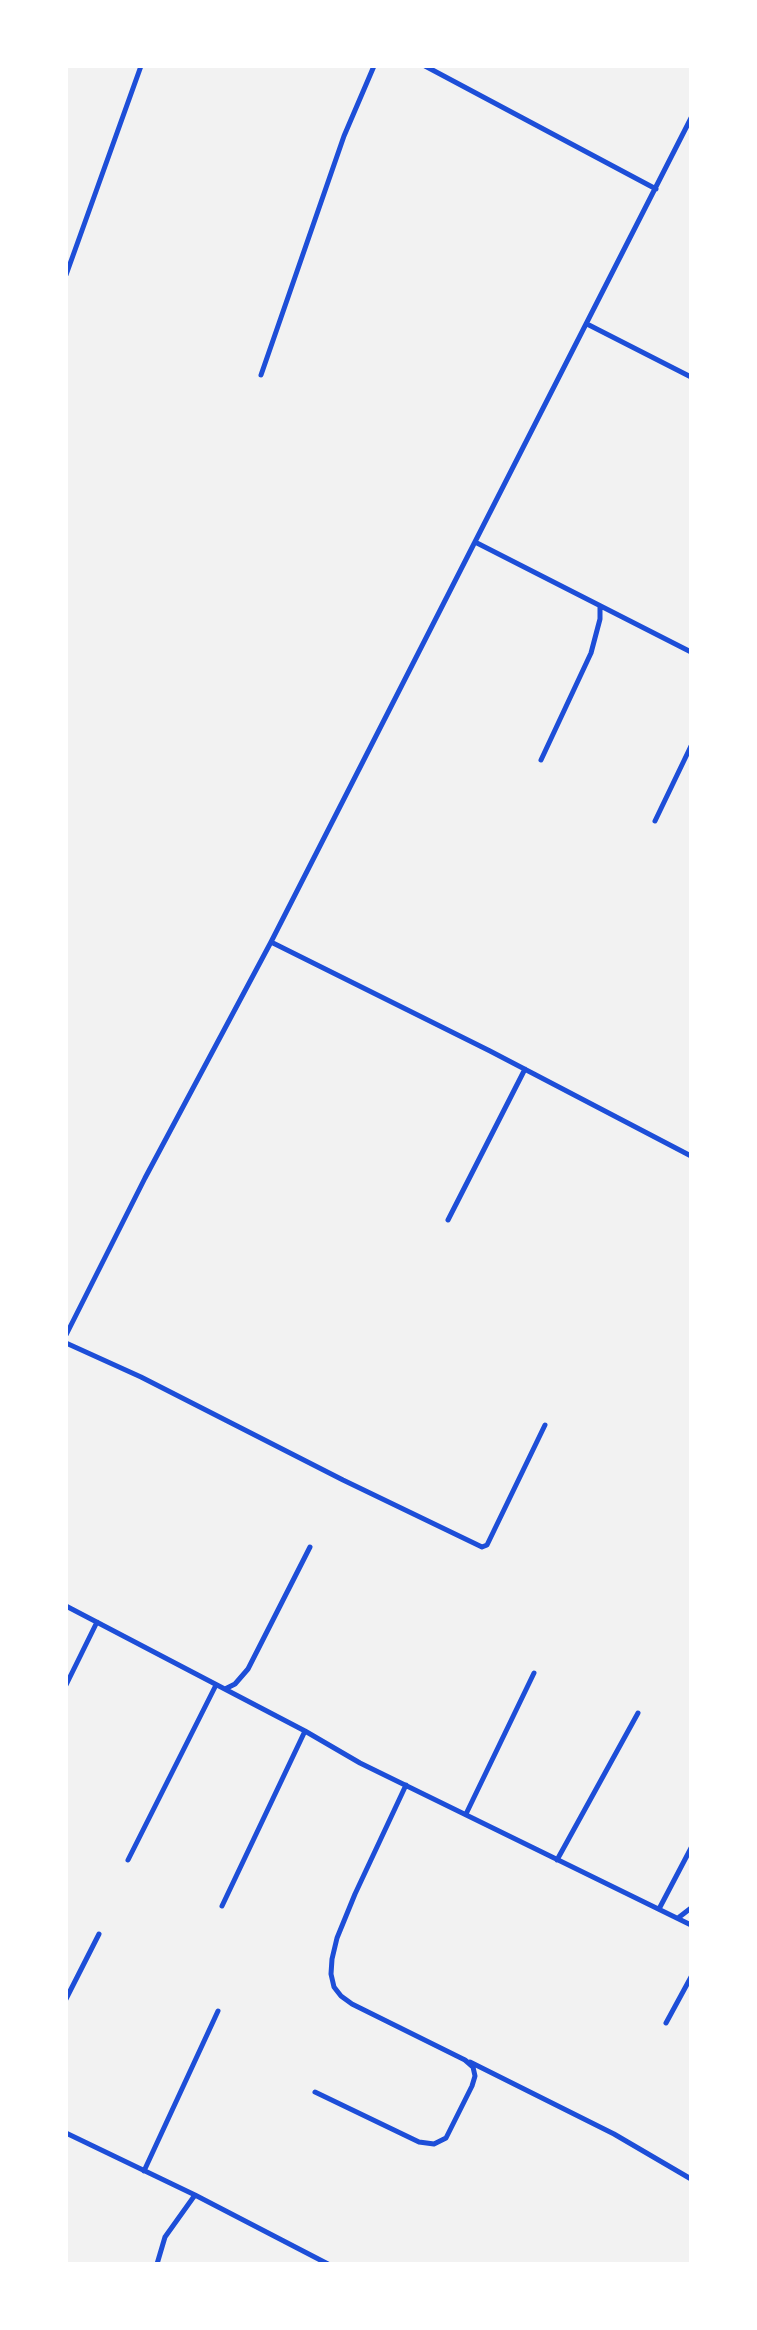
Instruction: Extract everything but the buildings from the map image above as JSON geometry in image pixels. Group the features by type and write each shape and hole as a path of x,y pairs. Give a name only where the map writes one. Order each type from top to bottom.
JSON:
{"street":[{"path":"66,275 141,66"},
{"path":"261,375 344,136 374,66"},
{"path":"425,66 656,189"},
{"path":"66,1335 145,1178 271,942 691,118"},
{"path":"587,324 691,377"},
{"path":"475,542 691,652"},
{"path":"541,760 591,653 600,619 600,606"},
{"path":"655,821 691,746"},
{"path":"271,942 691,1156"},
{"path":"448,1220 525,1069"},
{"path":"66,1343 141,1377 482,1547 487,1545 545,1425"},
{"path":"224,1689 235,1684 248,1669 310,1547"},
{"path":"66,1606 360,1763 691,1925"},
{"path":"66,1685 97,1622"},
{"path":"466,1814 534,1673"},
{"path":"128,1860 216,1685"},
{"path":"557,1860 638,1713"},
{"path":"222,1906 305,1731"},
{"path":"406,1785 337,1938 331,1974 334,1987 352,2004 614,2134 691,2179"},
{"path":"659,1909 691,1848"},
{"path":"678,1918 691,1908"},
{"path":"66,1999 99,1934"},
{"path":"666,2023 691,1977"},
{"path":"144,2171 218,2011"},
{"path":"315,2092 419,2142 434,2144 446,2138 472,2086 475,2076 473,2067 465,2060"},
{"path":"66,2133 328,2264"},
{"path":"157,2264 165,2237 195,2195"}]}
